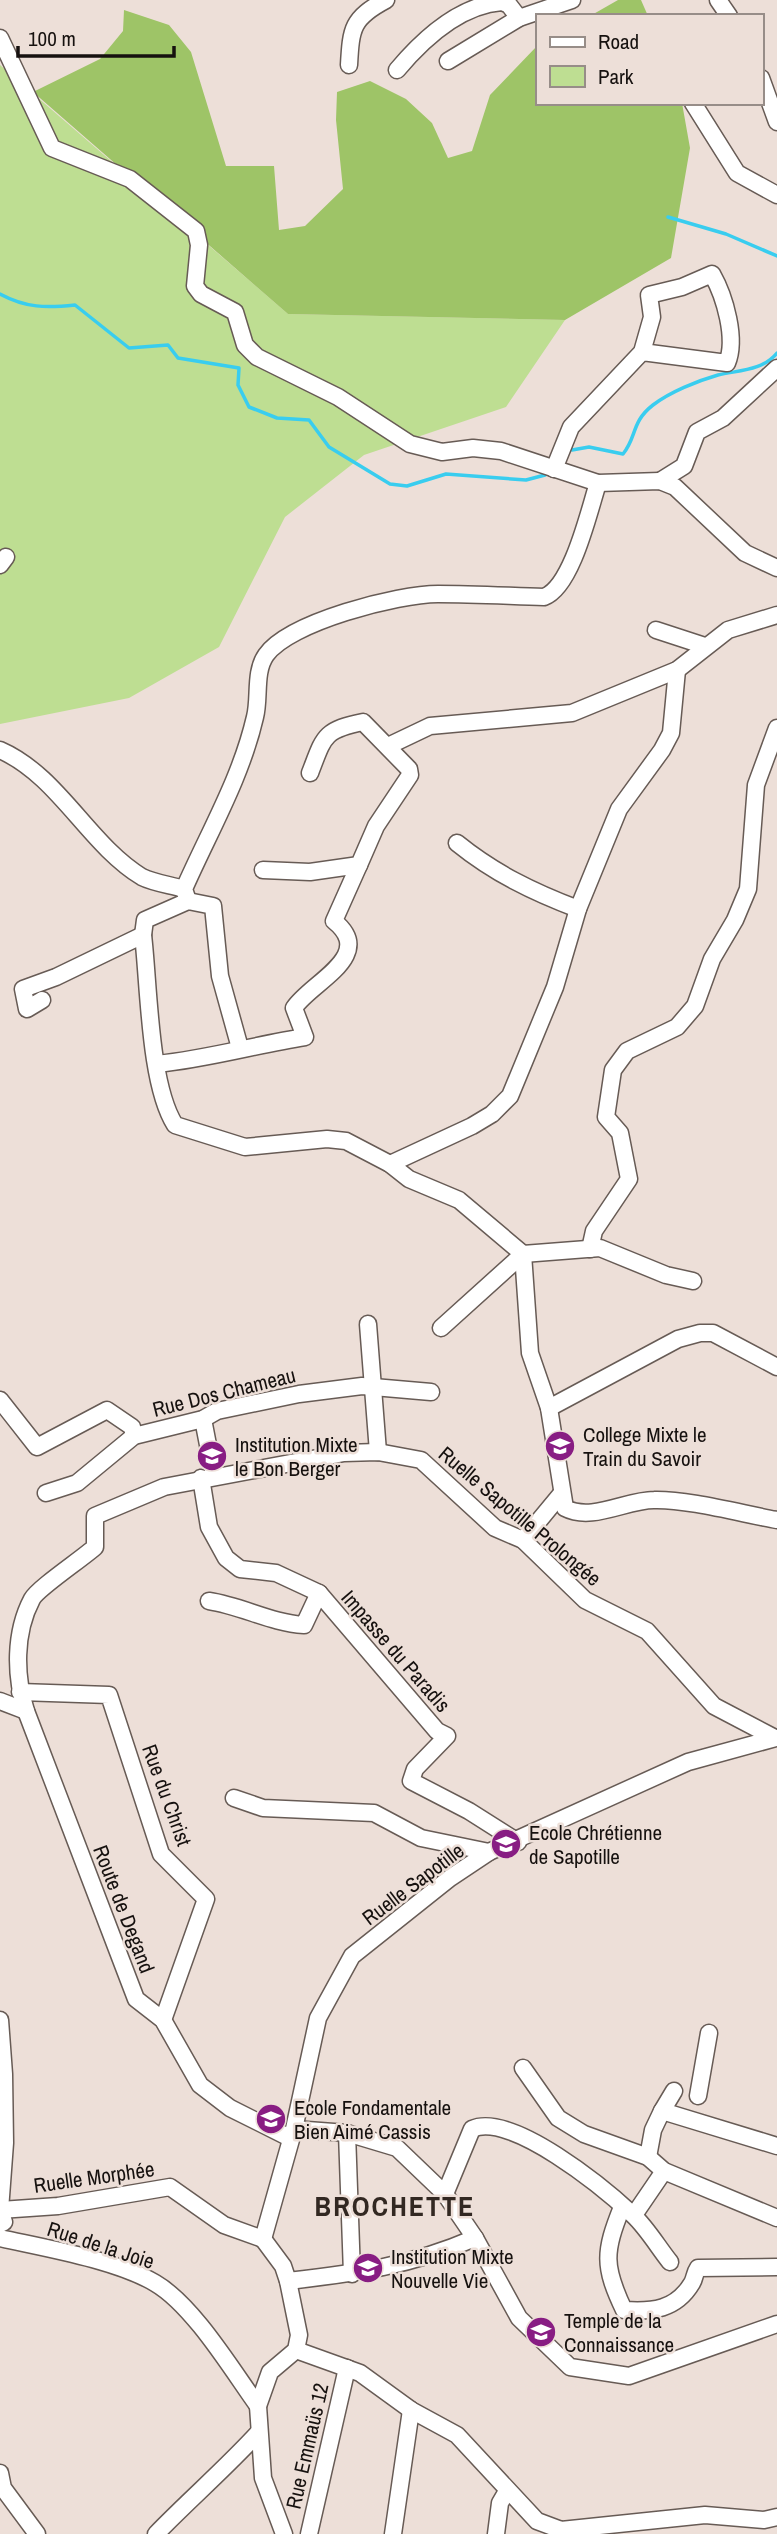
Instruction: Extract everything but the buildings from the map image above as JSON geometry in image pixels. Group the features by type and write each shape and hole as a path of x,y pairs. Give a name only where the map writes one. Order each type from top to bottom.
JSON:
{"street":[{"path":"349,65 351,35 358,18 386,0"},
{"path":"448,61 519,18 572,0"},
{"path":"397,70 419,43 469,11 502,2 509,5 519,18"},
{"path":"0,37 52,148 130,179 196,231 198,245 195,286 201,294 235,312 245,345 257,357 338,397 410,444 442,452 473,448 501,451 598,483 660,481 675,487 745,553 777,568"},
{"path":"763,84 777,122"},
{"path":"693,105 737,173 777,195"},
{"path":"554,468 571,427 642,352 652,317 649,295 682,287 712,274 719,286 730,332 732,351 727,363 642,352"},
{"path":"660,481 684,466 697,432 723,418 777,368"},
{"path":"598,483 564,580 554,594 544,597 436,593 390,600 316,622 276,643 260,668 256,713 247,750 186,895 145,920 143,935 157,1064 169,1116 175,1125 245,1147 337,1139 390,1164 409,1179 459,1200 523,1254 530,1353 549,1408 565,1508 575,1513 658,1499 777,1520"},
{"path":"388,746 430,726 572,713 677,670 728,630 777,615"},
{"path":"656,630 705,646"},
{"path":"390,1164 492,1114 510,1096 555,987 578,909 619,809 662,750 671,733 677,670"},
{"path":"157,1064 188,1061 240,1048 305,1037 294,1008 324,981 345,956 349,947 347,935 334,921 376,826 410,775 388,746 363,722 343,726 326,735 310,773"},
{"path":"590,1249 594,1231 629,1179 620,1133 607,1116 613,1070 627,1051 677,1027 695,1006 712,960 748,889 756,785 777,729"},
{"path":"0,750 14,757 41,778 112,852 143,877 212,906 220,976 240,1048"},
{"path":"457,843 485,865 525,888 578,909"},
{"path":"263,870 310,872 359,865"},
{"path":"42,1000 27,1009 23,989 56,977 143,935"},
{"path":"442,1328 523,1254 600,1248 693,1282"},
{"path":"368,1324 378,1452"},
{"path":"549,1408 678,1339 700,1333 713,1334 777,1367"},
{"name":"Rue Dos Chameau","path":"46,1493 77,1483 134,1436 203,1419 217,1411 299,1394 362,1386 431,1392"},
{"path":"0,1400 37,1447 107,1410 132,1427 134,1436"},
{"name":"Impasse du Paradis","path":"203,1419 209,1527 226,1558 240,1569 276,1573 319,1593 437,1731 447,1735 415,1769 411,1782 469,1811 518,1842"},
{"name":"Ruelle Sapotille Prolongée","path":"26,1711 20,1692 18,1646 32,1597 95,1547 95,1516 164,1487 208,1477 344,1453 378,1452 421,1460 495,1528 523,1541 585,1600 647,1631 714,1706 775,1738"},
{"path":"523,1541 561,1494"},
{"path":"209,1601 229,1604 287,1624 303,1625 319,1593"},
{"name":"Rue du Christ","path":"20,1692 109,1695 161,1854 206,1899 163,2020"},
{"path":"0,1701 26,1711"},
{"name":"Route de Degand","path":"26,1711 135,1999 163,2020 200,2085 230,2108 292,2134"},
{"name":"Ruelle Sapotille","path":"263,2239 292,2134 318,2018 352,1956 450,1878 489,1852 518,1842 688,1762 775,1738"},
{"path":"234,1798 263,1808 374,1813 421,1838 489,1852"},
{"path":"0,2020 5,2143 1,2210 4,2222 0,2224"},
{"path":"698,2095 709,2034"},
{"path":"523,2068 558,2118 584,2134 648,2157 664,2171 777,2218"},
{"path":"648,2157 653,2130 674,2091"},
{"path":"662,2111 777,2146"},
{"path":"444,2194 472,2129 481,2125 516,2133 567,2162 628,2211 670,2262"},
{"path":"347,2133 352,2274"},
{"path":"292,2134 347,2133 397,2148 444,2194 475,2238 519,2318 569,2367 629,2376 777,2324"},
{"path":"664,2171 628,2211 609,2240 608,2277 624,2310 653,2312 676,2301 694,2281 698,2268 777,2267"},
{"name":"Ruelle Morphée","path":"1,2210 58,2206 170,2187 224,2225 263,2239"},
{"name":"Rue de la Joie","path":"0,2238 92,2260 155,2283 194,2319 258,2406"},
{"path":"288,2281 352,2274 432,2257 475,2238"},
{"path":"263,2239 283,2266 299,2335 296,2350 270,2372 258,2406 263,2478 284,2534"},
{"path":"296,2350 360,2373 411,2410 457,2435 537,2521 560,2532 705,2515 764,2520 777,2517"},
{"name":"Rue Emmaüs 12","path":"309,2534 346,2368"},
{"path":"393,2534 411,2410"},
{"path":"156,2534 227,2467 258,2432"},
{"path":"0,2473 3,2488 37,2534"},
{"path":"496,2534 499,2503 507,2491"}],"green space":[{"path":"618,0 641,0 647,14 594,14"},
{"path":"124,10 169,25 191,52 226,166 274,166 279,230 305,226 343,189 336,120 337,92 370,81 406,99 432,123 448,158 472,151 490,95 536,47 536,105 682,105 690,148 671,258 565,320 288,314 33,92 100,59 123,31"},
{"path":"0,65 288,314 565,320 506,407 364,455 285,517 219,647 129,698 0,724"}],"waterway":[{"path":"668,217 726,234 777,256"},
{"path":"0,294 36,306 75,305 129,348 168,345 178,358 239,368 238,385 249,407 277,418 309,420 329,447 390,484 407,486 446,474 526,480 545,475"},
{"path":"572,450 589,447 623,454 641,417 660,400 701,380 757,367 777,353"}],"place":[{"name":"College Mixte le Train du Savoir","path":"560,1446"},
{"name":"Institution Mixte le Bon Berger","path":"212,1456"},
{"name":"Ecole Chrétienne de Sapotille","path":"506,1844"},
{"name":"Ecole Fondamentale Bien Aimé Cassis","path":"271,2119"},
{"name":"Institution Mixte Nouvelle Vie","path":"368,2268"},
{"name":"Temple de la Connaissance","path":"541,2332"}],"district":[{"name":"BROCHETTE","path":"395,2206"}]}
